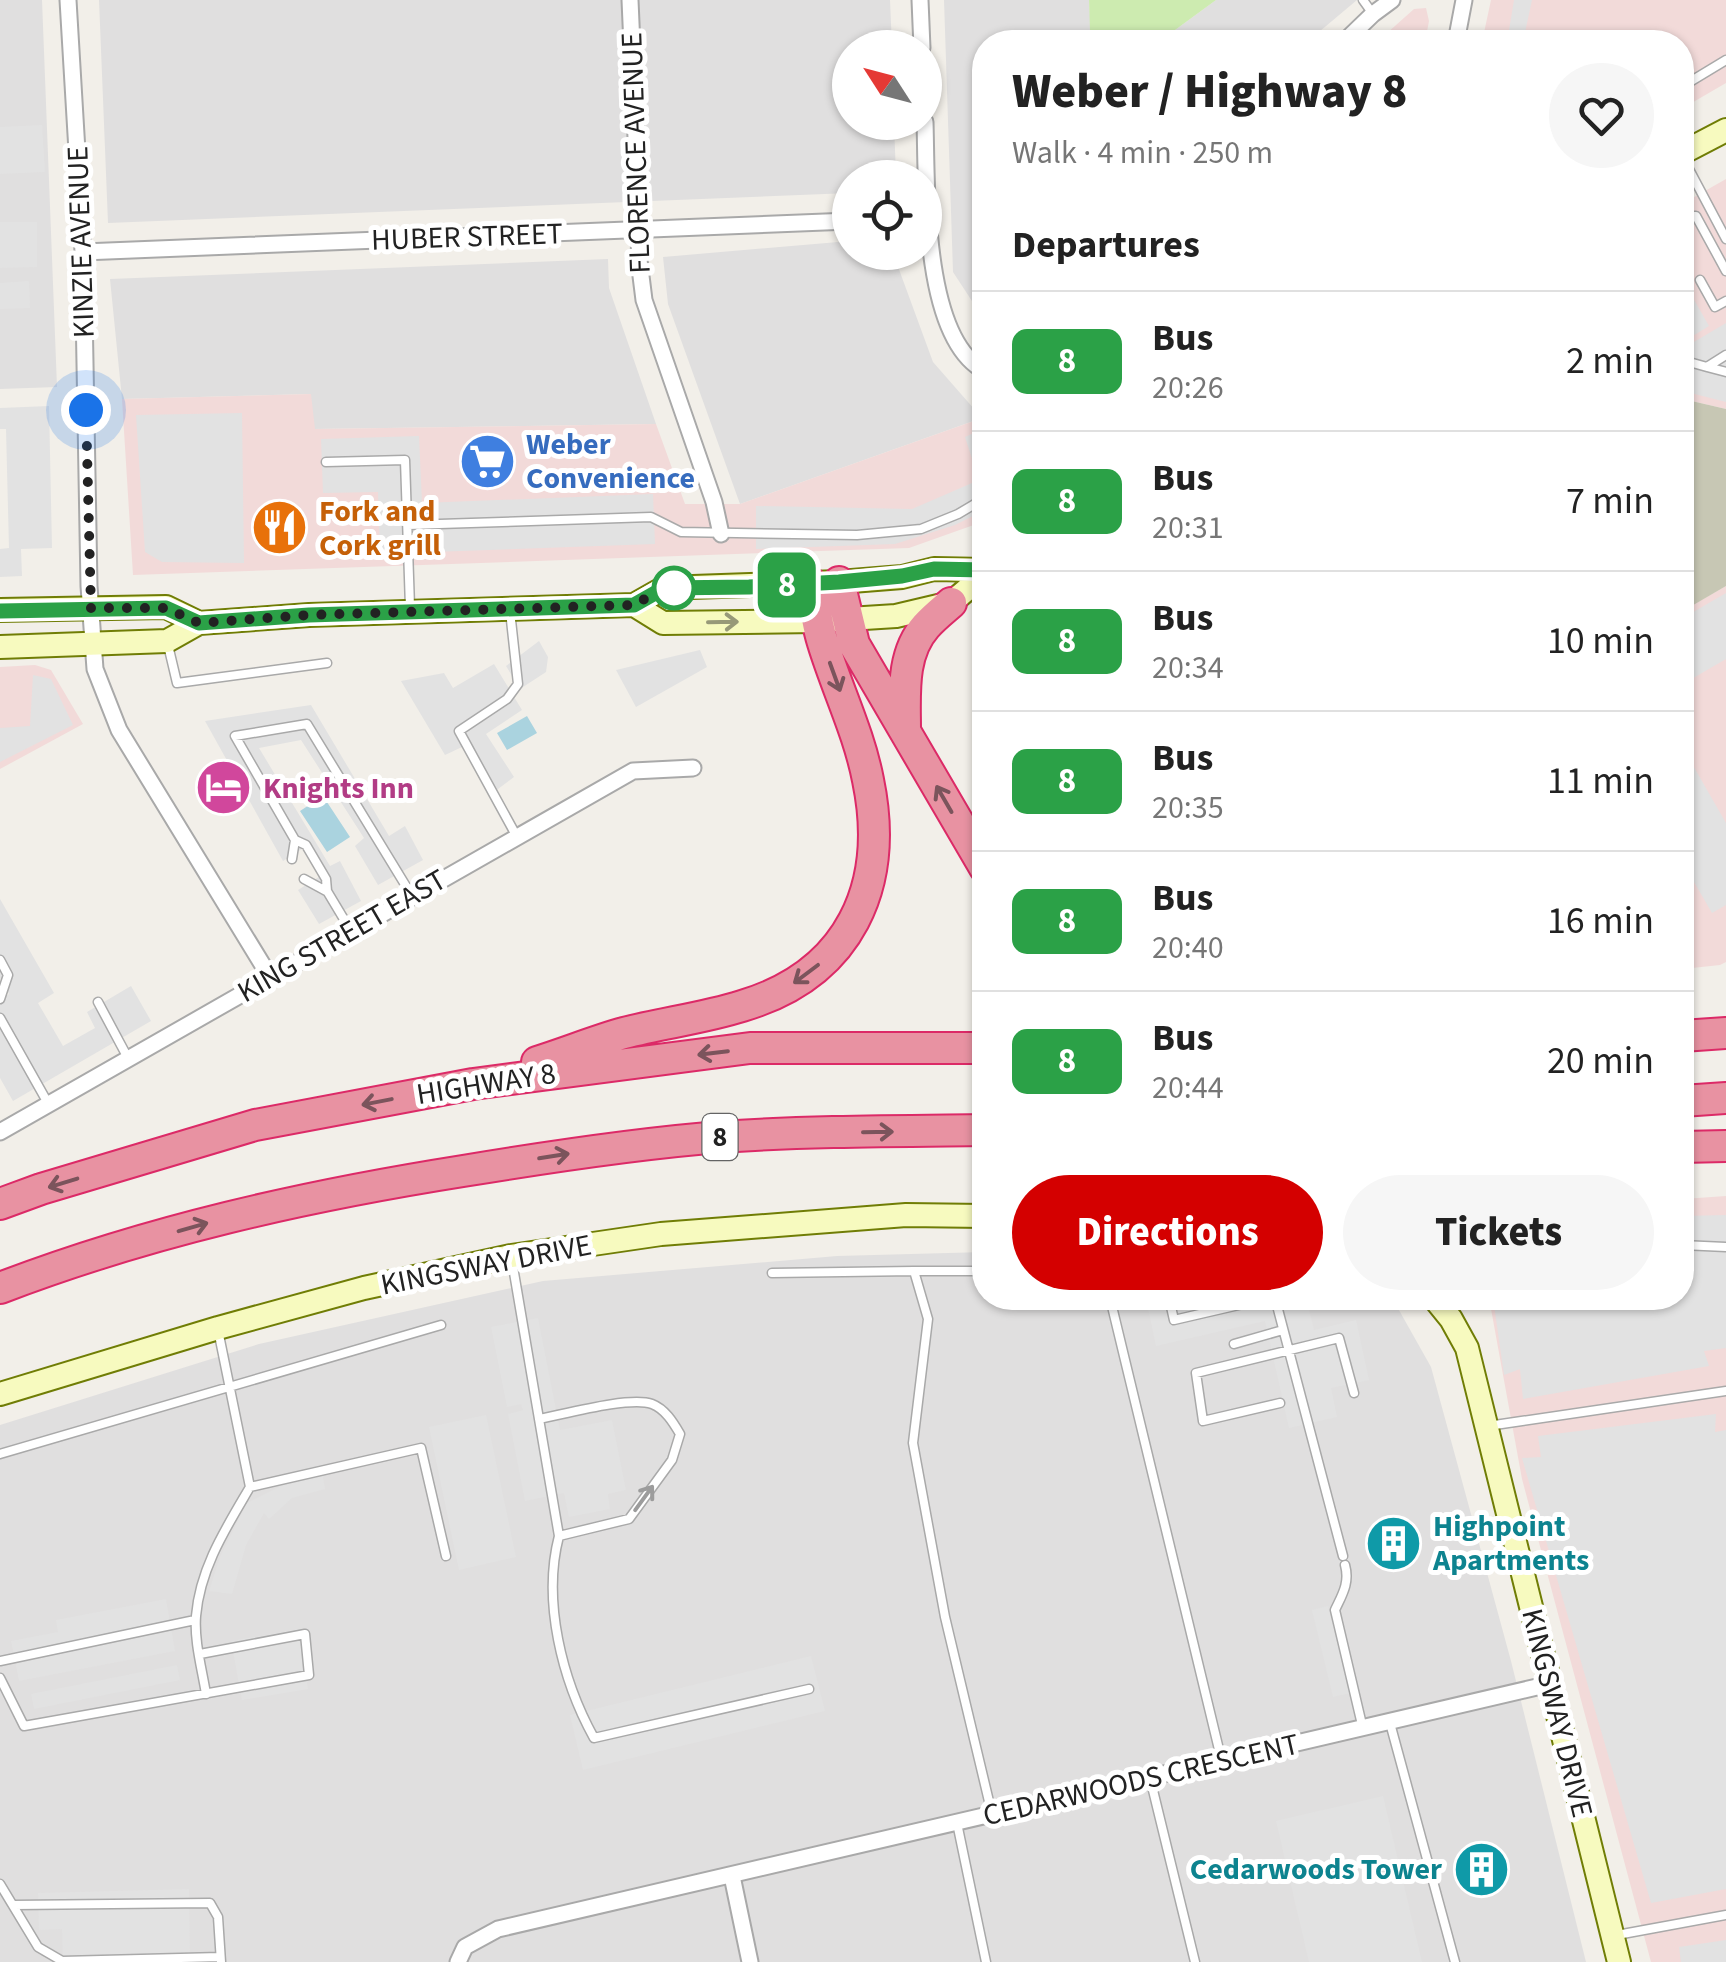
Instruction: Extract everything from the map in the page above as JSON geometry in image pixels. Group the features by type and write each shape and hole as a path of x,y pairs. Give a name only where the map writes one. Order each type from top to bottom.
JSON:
{"highway":[{"path":"825,583 848,619 854,644 972,846"},
{"path":"473,1084 622,1034 742,1006 774,994 824,960 844,936 864,902 874,866 875,828 868,779 817,621 825,583"},
{"path":"906,732 904,678 912,649 924,628 951,603"},
{"path":"1694,1035 1726,1033"},
{"name":"HIGHWAY 8","path":"0,1204 255,1125 473,1084 750,1048 972,1048"},
{"path":"1694,1100 1726,1098"},
{"name":"8","path":"0,1288 70,1262 231,1216 398,1181 536,1158 718,1137 972,1130"},
{"path":"1694,1146 1726,1146"}],"street":[{"name":"KINZIE AVENUE","path":"68,0 83,252 92,644 96,669 120,730 270,977"},
{"name":"FLORENCE AVENUE","path":"630,0 639,260 644,300 714,502 721,534"},
{"path":"920,0 921,30"},
{"path":"1356,30 1392,0"},
{"path":"1458,30 1464,0"},
{"path":"1694,148 1726,130"},
{"name":"HUBER STREET","path":"83,252 832,222"},
{"path":"934,270 948,327 960,350 972,362"},
{"path":"0,646 167,640 199,623 309,615 634,605 664,588 825,583 934,569 972,571"},
{"path":"634,605 662,622 817,621 896,616 951,603 972,584"},
{"path":"0,610 166,608 199,623"},
{"name":"KING STREET EAST","path":"0,1132 633,772 693,768"},
{"name":"KINGSWAY DRIVE","path":"0,1394 364,1288 511,1256 678,1232 906,1214 972,1216"},
{"name":"KINGSWAY DRIVE","path":"1444,1310 1467,1348 1620,1962"},
{"name":"CEDARWOODS CRESCENT","path":"458,1962 465,1947 498,1929 1550,1684"},
{"path":"732,1876 750,1962"}],"lane":[{"path":"1362,0 1373,14"},
{"path":"1694,79 1726,60"},
{"path":"1694,178 1726,239"},
{"path":"1715,217 1726,210"},
{"path":"1694,216 1726,271"},
{"path":"1700,280 1715,308 1726,301"},
{"path":"1708,366 1726,355"},
{"path":"1694,363 1726,372"},
{"path":"326,462 405,460 410,611"},
{"path":"408,525 651,517 682,532 857,535 921,529 972,506"},
{"path":"510,608 518,684 507,699 459,731 517,837"},
{"path":"167,640 177,683 328,663"},
{"path":"327,892 326,878 306,845 295,840 236,736 307,724 412,896"},
{"path":"292,859 295,840"},
{"path":"304,878 327,892 352,931"},
{"path":"0,960 8,975 0,999"},
{"path":"98,1002 130,1060"},
{"path":"0,1018 49,1105"},
{"path":"1694,1246 1726,1247"},
{"path":"511,1256 559,1536 552,1561 552,1606 572,1691 594,1738 809,1689"},
{"path":"914,1271 928,1318 913,1443 945,1618 992,1815"},
{"path":"772,1273 972,1271"},
{"path":"1113,1310 1222,1762"},
{"path":"1172,1310 1174,1320 1219,1310"},
{"path":"1276,1310 1348,1574 1345,1591 1334,1610 1363,1729"},
{"path":"0,1454 441,1325"},
{"path":"206,1694 196,1620 201,1584 218,1540 250,1487 218,1328"},
{"path":"1234,1344 1283,1330"},
{"path":"1280,1404 1204,1421 1196,1373 1340,1338 1354,1392"},
{"path":"1487,1426 1726,1391"},
{"path":"539,1419 637,1401 656,1405 680,1434 672,1460 628,1519 559,1536"},
{"path":"250,1487 421,1448 446,1556"},
{"path":"0,1661 196,1620"},
{"path":"0,1678 24,1726 309,1676 305,1634 200,1654"},
{"path":"1390,1723 1455,1962"},
{"path":"1150,1778 1195,1962"},
{"path":"957,1823 986,1962"},
{"path":"0,1884 38,1947 62,1961 221,1959 218,1917 210,1903 14,1906"},
{"path":"1613,1936 1726,1915"}],"shaded area":[{"path":"0,0 42,0 57,387 0,389"},
{"path":"99,0 890,0 891,30 832,30 832,140 895,140 895,160 832,160 832,194 108,223"},
{"path":"944,0 1089,0 1091,30 972,30 972,301 953,272"},
{"path":"1216,0 1357,0 1321,30 1175,30"},
{"path":"1491,0 1726,0 1726,83 1694,102 1694,30 1485,30"},
{"path":"1514,0 1532,0 1526,30 1509,30"},
{"path":"1426,8 1427,30 1390,30 1414,9"},
{"path":"42,125 45,172 0,174 0,127"},
{"path":"1726,179 1726,409 1694,402 1694,197"},
{"path":"0,222 37,222 37,267 0,268"},
{"path":"832,243 832,270 899,270 933,362 972,407 972,422 740,504 668,304 663,257"},
{"path":"608,259 609,288 656,424 314,429 310,394 122,399 110,279"},
{"path":"29,281 30,308 0,309 0,283"},
{"path":"1694,300 1709,326 1694,335"},
{"path":"1726,323 1726,402 1694,394 1694,342"},
{"path":"311,394 315,429 656,424 685,504 740,504 972,422 972,526 909,548 133,575 122,399"},
{"path":"1694,402 1726,409 1726,586 1694,605"},
{"path":"49,406 52,548 21,549 22,576 0,577 0,549 9,548 6,429 0,429 0,408"},
{"path":"242,413 244,563 162,562 145,552 136,415"},
{"path":"972,434 972,458 965,437"},
{"path":"419,436 422,503 653,494 655,544 432,552 431,538 417,538 417,554 380,555 378,492 323,493 321,439"},
{"path":"972,483 972,516 895,544 756,549 756,506 912,509"},
{"path":"1726,586 1726,962 1694,968 1694,604"},
{"path":"1726,593 1726,659 1694,678 1694,612"},
{"path":"539,641 548,657 546,672 520,689 506,666"},
{"path":"700,650 707,667 636,707 616,670"},
{"path":"494,664 522,710 486,734 514,777 494,792 462,747 445,755 401,681 444,673 453,688"},
{"path":"35,665 51,670 83,724 0,769 0,667"},
{"path":"33,675 51,679 73,725 0,762 0,728 30,726"},
{"path":"311,705 389,836 405,826 423,860 378,885 355,846 364,838 301,740 259,748 330,866 340,861 361,901 319,924 298,890 322,875 305,847 283,861 205,721"},
{"path":"1694,767 1726,823 1726,905 1712,913 1694,882"},
{"path":"0,899 54,993 38,1003 63,1046 95,1028 87,1012 131,986 151,1021 13,1101 0,1078 0,1000 9,994 0,978"},
{"path":"1726,1196 1726,1962 1651,1962 1522,1479 1491,1310 1694,1310 1694,1198"},
{"path":"1726,1215 1726,1348 1704,1351 1709,1366 1523,1399 1520,1369 1504,1375 1495,1310 1694,1310 1694,1216"},
{"path":"972,1252 972,1310 1399,1310 1431,1367 1511,1661 1586,1962 0,1962 0,1425 259,1344 543,1281 837,1256"},
{"path":"1148,1310 1309,1310 1314,1330 1356,1320 1369,1380 1331,1388 1337,1417 1289,1428 1265,1321 1156,1346"},
{"path":"538,1318 560,1430 612,1420 626,1490 608,1494 610,1509 569,1517 564,1493 525,1501 508,1414 523,1410 521,1404 507,1407 491,1327"},
{"path":"1716,1414 1715,1432 1726,1430 1726,1889 1651,1903 1522,1458 1541,1457 1538,1436"},
{"path":"486,1415 516,1557 459,1570 429,1427"},
{"path":"321,1466 325,1489 292,1498 269,1519 264,1513 246,1545 232,1594 209,1591 220,1557 247,1503"},
{"path":"166,1599 175,1651 19,1681 11,1641 58,1632 56,1620"},
{"path":"1328,1606 1350,1693 1333,1697 1312,1610"},
{"path":"298,1629 308,1689 242,1700 231,1641"},
{"path":"811,1656 825,1711 583,1770 570,1715"},
{"path":"177,1665 180,1680 34,1709 31,1694"},
{"path":"1383,1796 1422,1962 1309,1962 1276,1821"},
{"path":"189,1889 190,1962 63,1962 62,1929 39,1930 38,1893"},
{"path":"1726,1940 1726,1962 1681,1962 1679,1947"}],"green space":[{"path":"1089,0 1216,0 1175,30 1090,30"}],"water":[{"path":"527,716 537,733 507,750 497,733"},
{"path":"323,796 350,837 327,852 300,811"}],"bus line":[{"name":"8","path":"0,611 166,608 199,623 309,615 634,605 664,588 839,582 934,569 972,570"}],"place":[{"name":"Weber Convenience","path":"487,461"},
{"name":"Fork and Cork grill","path":"280,528"},
{"name":"Knights Inn","path":"224,788"},
{"name":"Highpoint Apartments","path":"1394,1543"},
{"name":"Cedarwoods Tower","path":"1481,1869"}],"route":[{"path":"86,410 91,608 166,608 199,623 309,615 634,605 664,588 674,588"}]}
